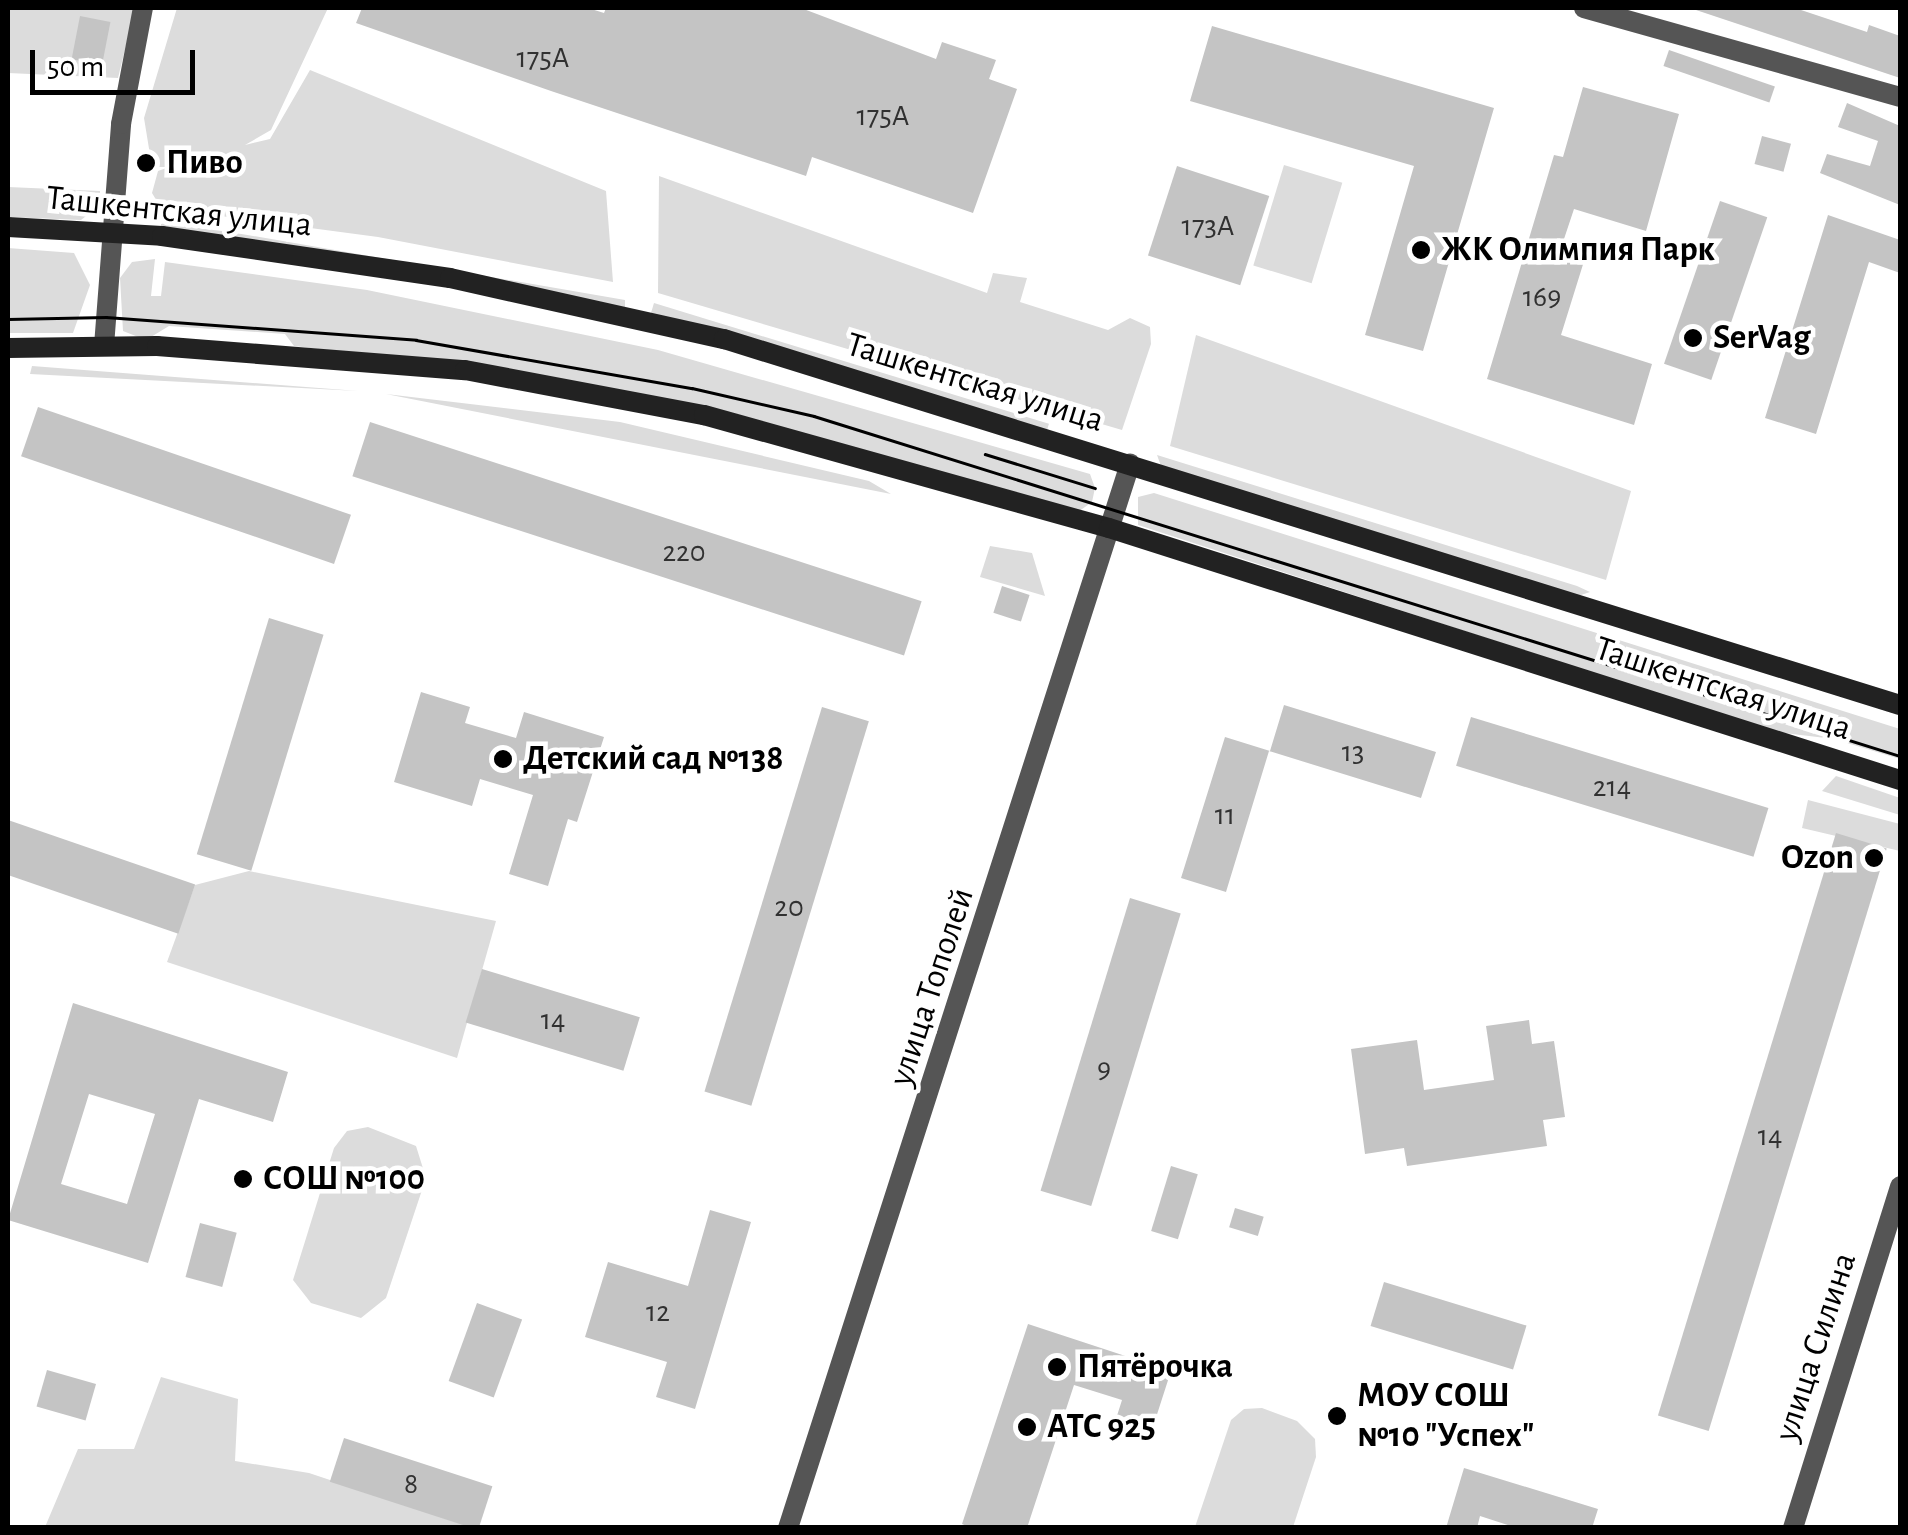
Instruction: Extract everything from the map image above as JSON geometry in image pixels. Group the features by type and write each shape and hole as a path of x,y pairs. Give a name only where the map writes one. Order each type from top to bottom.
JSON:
{"main road":[{"name":"Ташкентская улица","path":"8,227 112,232 456,280 724,340 1900,705"},
{"name":"Ташкентская улица","path":"8,348 238,350 484,374 704,415 1109,528 1900,780"}],"street":[{"path":"104,346 121,124 143,8"},
{"path":"1584,8 1900,97"},
{"name":"улица Тополей","path":"788,1528 1130,464"},
{"name":"улица Силина","path":"1793,1528 1900,1186"}],"shaded area":[{"path":"8,8 135,8 118,78 8,73"},
{"path":"177,8 328,8 271,130 245,145 270,139 310,70 606,191 613,282 378,237 161,208 152,193 158,171 169,167 152,167 144,118"},
{"path":"1284,165 1342,183 1312,283 1253,265"},
{"path":"659,176 987,293 993,273 1027,278 1020,302 1108,330 1130,318 1150,327 1151,344 1122,430 658,293"},
{"path":"8,187 100,191 100,205 81,220 8,217"},
{"path":"172,222 625,300 625,317 162,236 161,224"},
{"path":"8,248 74,253 90,285 73,333 8,333"},
{"path":"155,259 151,296 161,296 165,262 367,290 658,350 1090,474 1095,488 1092,502 1071,517 559,378 294,346 285,334 169,326 146,340 123,331 120,278 132,262"},
{"path":"654,303 1049,424 1045,437 650,316"},
{"path":"1196,335 1631,491 1606,580 1170,446"},
{"path":"32,366 358,391 30,374"},
{"path":"386,394 620,422 869,481 891,494"},
{"path":"1157,455 1590,592 1572,598 1161,466"},
{"path":"1154,493 1900,729 1900,759 1834,739 1776,732 1138,525 1138,497"},
{"path":"990,546 1032,553 1045,596 980,577"},
{"path":"1836,776 1900,798 1900,815 1822,791"},
{"path":"1808,800 1900,824 1900,851 1802,828"},
{"path":"249,871 496,921 457,1058 167,962 195,885"},
{"path":"368,1127 416,1146 426,1178 386,1298 361,1318 311,1303 293,1280 334,1148 347,1131"},
{"path":"161,1377 238,1399 235,1461 309,1473 471,1527 45,1527 78,1449 134,1449"},
{"path":"1262,1408 1297,1421 1315,1439 1316,1457 1293,1527 1195,1527 1231,1420 1244,1409"}],"building":[{"path":"362,8 588,8 604,13 606,8 801,8 936,59 942,42 996,60 989,79 1017,89 973,213 812,157 806,176 551,91 356,23"},
{"path":"1690,8 1795,8 1867,32 1869,25 1900,36 1900,78"},
{"path":"80,16 110,22 102,65 72,59"},
{"name":"ЖК Олимпия Парк","path":"1212,26 1494,108 1423,351 1365,335 1414,166 1190,101"},
{"path":"1669,50 1775,86 1769,103 1663,66"},
{"path":"1583,87 1679,114 1646,231 1574,209 1560,251 1585,258 1561,335 1652,364 1634,425 1487,379 1554,155 1563,157"},
{"path":"1847,103 1900,126 1900,205 1820,173 1827,154 1870,166 1878,141 1838,127"},
{"path":"1762,136 1791,144 1783,172 1754,164"},
{"path":"1177,166 1269,196 1240,285 1148,255"},
{"path":"1720,201 1767,217 1711,380 1664,364"},
{"path":"1828,215 1900,240 1900,273 1869,262 1816,434 1765,418"},
{"path":"38,407 351,515 334,564 21,456"},
{"path":"370,422 922,601 904,655 352,476"},
{"path":"1002,586 1030,595 1021,622 993,613"},
{"path":"269,618 324,635 251,871 197,854"},
{"path":"421,692 470,707 465,723 516,738 524,712 604,737 577,822 568,819 548,886 509,874 533,795 480,779 472,806 394,782"},
{"path":"1284,705 1436,752 1421,798 1269,751 1226,892 1181,878 1225,737 1270,751"},
{"path":"822,707 869,721 751,1106 704,1091"},
{"path":"1471,717 1768,808 1753,857 1456,766"},
{"path":"8,820 195,884 178,934 8,875"},
{"path":"1836,833 1887,848 1709,1431 1658,1415"},
{"path":"1130,898 1181,913 1091,1206 1041,1191"},
{"path":"482,969 640,1017 623,1071 466,1023"},
{"path":"73,1003 288,1072 273,1122 199,1099 148,1263 8,1220","holes":["89,1094 155,1114 127,1204 61,1184"]},
{"path":"1529,1020 1532,1044 1554,1041 1565,1117 1543,1120 1547,1146 1407,1166 1404,1148 1365,1154 1351,1049 1417,1040 1424,1090 1494,1080 1486,1026"},
{"path":"1171,1166 1198,1174 1178,1239 1151,1231"},
{"path":"1235,1208 1264,1217 1258,1236 1229,1227"},
{"path":"710,1210 751,1222 695,1409 656,1397 667,1362 585,1337 608,1262 688,1286"},
{"path":"200,1223 237,1233 222,1287 186,1277"},
{"path":"1384,1282 1526,1326 1513,1370 1371,1326"},
{"path":"477,1303 522,1319 494,1397 449,1381"},
{"name":"АТС 925","path":"1028,1324 1171,1371 1151,1433 1115,1422 1122,1400 1074,1385 1027,1528 971,1528 962,1524"},
{"path":"47,1370 96,1384 86,1421 37,1407"},
{"path":"344,1438 492,1486 479,1528 472,1528 330,1482"},
{"path":"1464,1468 1598,1509 1592,1528 1517,1528 1480,1516 1477,1528 1446,1528"}],"tram line":[{"path":"8,319 106,317 416,340 692,388 814,416 1900,756"},
{"path":"985,454 1095,488"}],"place":[{"name":"Пиво","path":"146,163"},
{"name":"ЖК Олимпия Парк","path":"1421,250"},
{"name":"SerVag","path":"1693,338"},
{"name":"Детский сад №138","path":"503,759"},
{"name":"Ozon","path":"1874,858"},
{"name":"СОШ №100","path":"243,1179"},
{"name":"Пятёрочка","path":"1057,1367"},
{"name":"МОУ СОШ №10 \"Успех\"","path":"1337,1416"},
{"name":"АТС 925","path":"1027,1427"}]}
